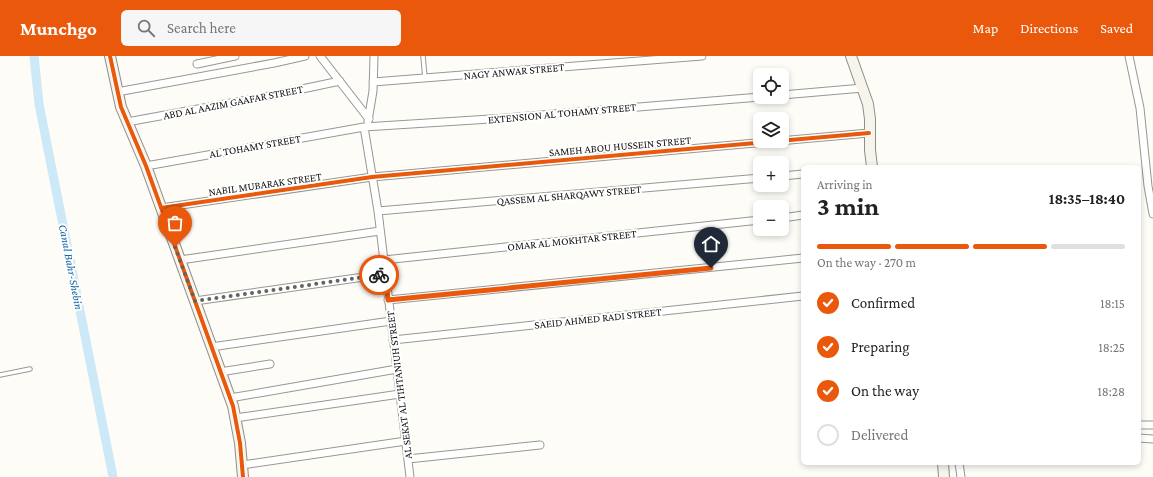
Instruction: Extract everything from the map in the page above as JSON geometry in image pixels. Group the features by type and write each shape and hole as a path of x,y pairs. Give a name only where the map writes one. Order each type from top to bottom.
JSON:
{"street":[{"path":"110,56 117,92 127,122 146,166 230,398 240,443 243,477"},
{"path":"197,64 235,56"},
{"path":"117,92 305,56"},
{"path":"320,56 369,119"},
{"name":"AL SEKAT AL TIHTANIUH STREET","path":"374,56 374,82 369,119 366,127 378,211 410,477"},
{"name":"NAGY ANWAR STREET","path":"374,82 702,56"},
{"path":"851,56 868,104 872,165"},
{"path":"1130,56 1140,108 1148,186 1153,214"},
{"name":"ABD AL AAZIM GAAFAR STREET","path":"127,122 269,96 340,81"},
{"path":"789,94 863,88"},
{"name":"EXTENSION AL TOHAMY STREET","path":"366,127 506,118 753,98"},
{"name":"AL TOHAMY STREET","path":"146,166 366,127"},
{"name":"SAMEH ABOU HUSSEIN STREET","path":"372,177 869,133"},
{"path":"789,175 801,174"},
{"name":"NABIL MUBARAK STREET","path":"161,208 372,177"},
{"name":"QASSEM AL SHARQAWY STREET","path":"378,211 753,179"},
{"path":"789,217 801,216"},
{"name":"OMAR AL MOKHTAR STREET","path":"384,260 753,221"},
{"path":"180,260 380,231"},
{"path":"388,300 801,258"},
{"path":"195,301 385,274"},
{"name":"SAEID AHMED RADI STREET","path":"393,340 801,296"},
{"path":"212,347 391,321"},
{"path":"220,372 270,364"},
{"path":"230,398 397,369"},
{"path":"235,418 400,394"},
{"path":"1141,425 1153,425"},
{"path":"1141,438 1153,439"},
{"path":"242,465 406,441"},
{"path":"408,460 540,445"},
{"path":"943,465 944,477"},
{"path":"959,465 961,477"}],"lane":[{"path":"423,56 425,78"},
{"path":"0,375 30,369"}],"waterway":[{"name":"Canal Bahr-Shebin","path":"34,56 39,104 113,477"}],"cycle path":[{"path":"110,56 121,107 146,166 233,406 240,443 243,477"},
{"path":"161,208 372,177 869,133"}],"way so far":[{"path":"175,247 195,301 379,275"}],"route":[{"path":"379,275 385,274 388,300 711,268"}]}
